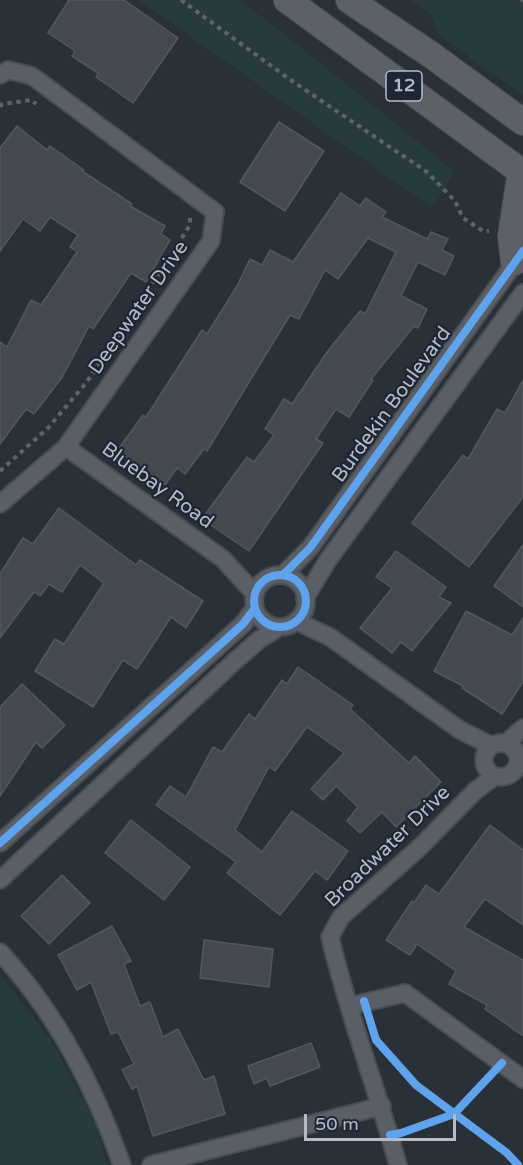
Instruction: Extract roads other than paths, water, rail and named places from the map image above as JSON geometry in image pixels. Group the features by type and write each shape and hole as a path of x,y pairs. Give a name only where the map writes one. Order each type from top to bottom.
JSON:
{"main road":[{"name":"12","path":"287,0 522,172"},
{"name":"12","path":"349,0 523,122"},
{"path":"519,256 511,236 522,172"}],"street":[{"name":"Deepwater Drive","path":"0,75 8,70 32,76 215,212 211,241 66,447 0,504"},
{"name":"Burdekin Boulevard","path":"275,577 310,548 519,256"},
{"name":"Burdekin Boulevard","path":"0,880 236,660 260,639 297,613 328,560 523,294"},
{"name":"Bluebay Road","path":"66,447 223,559 275,577"},
{"name":"Bluebay Road","path":"223,559 255,601"},
{"path":"0,843 243,624 255,601 257,588 275,577 298,583 297,613"},
{"path":"255,601 258,615 264,621 297,613 505,763 523,736"},
{"name":"Broadwater Drive","path":"398,1165 330,937 341,916 420,848 505,763 523,728"},
{"path":"0,952 27,981 59,1030 106,1120 122,1165"},
{"path":"350,1006 405,993 523,1078"},
{"path":"151,1165 382,1106"}]}
